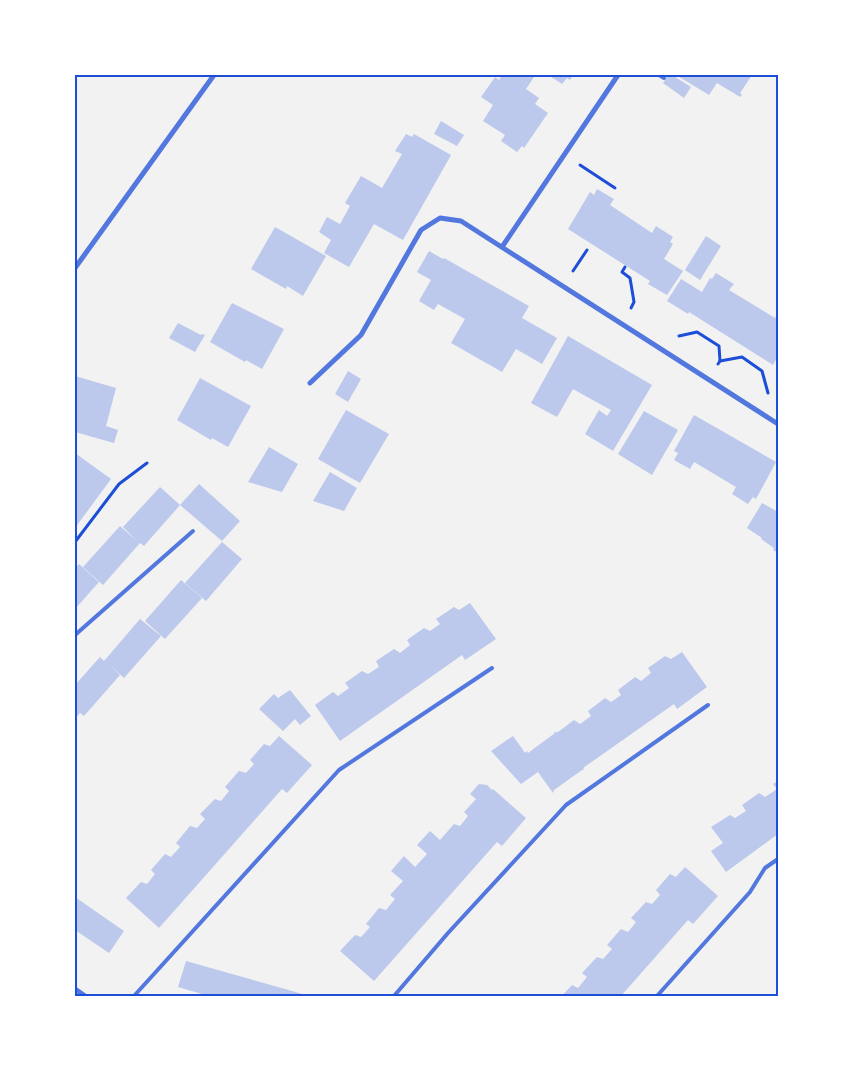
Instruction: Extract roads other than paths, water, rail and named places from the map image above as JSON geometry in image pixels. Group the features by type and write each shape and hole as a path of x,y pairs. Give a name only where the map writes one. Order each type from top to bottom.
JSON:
{"street":[{"path":"75,268 214,75"},
{"path":"502,247 618,75"},
{"path":"310,383 361,335 421,230 440,218 461,221 778,424"},
{"path":"75,989 83,996"}],"lane":[{"path":"659,75 664,78"},
{"path":"75,635 193,531"},
{"path":"134,996 339,770 492,668"},
{"path":"394,996 566,805 708,705"},
{"path":"657,996 750,892 766,868 778,859"}]}
